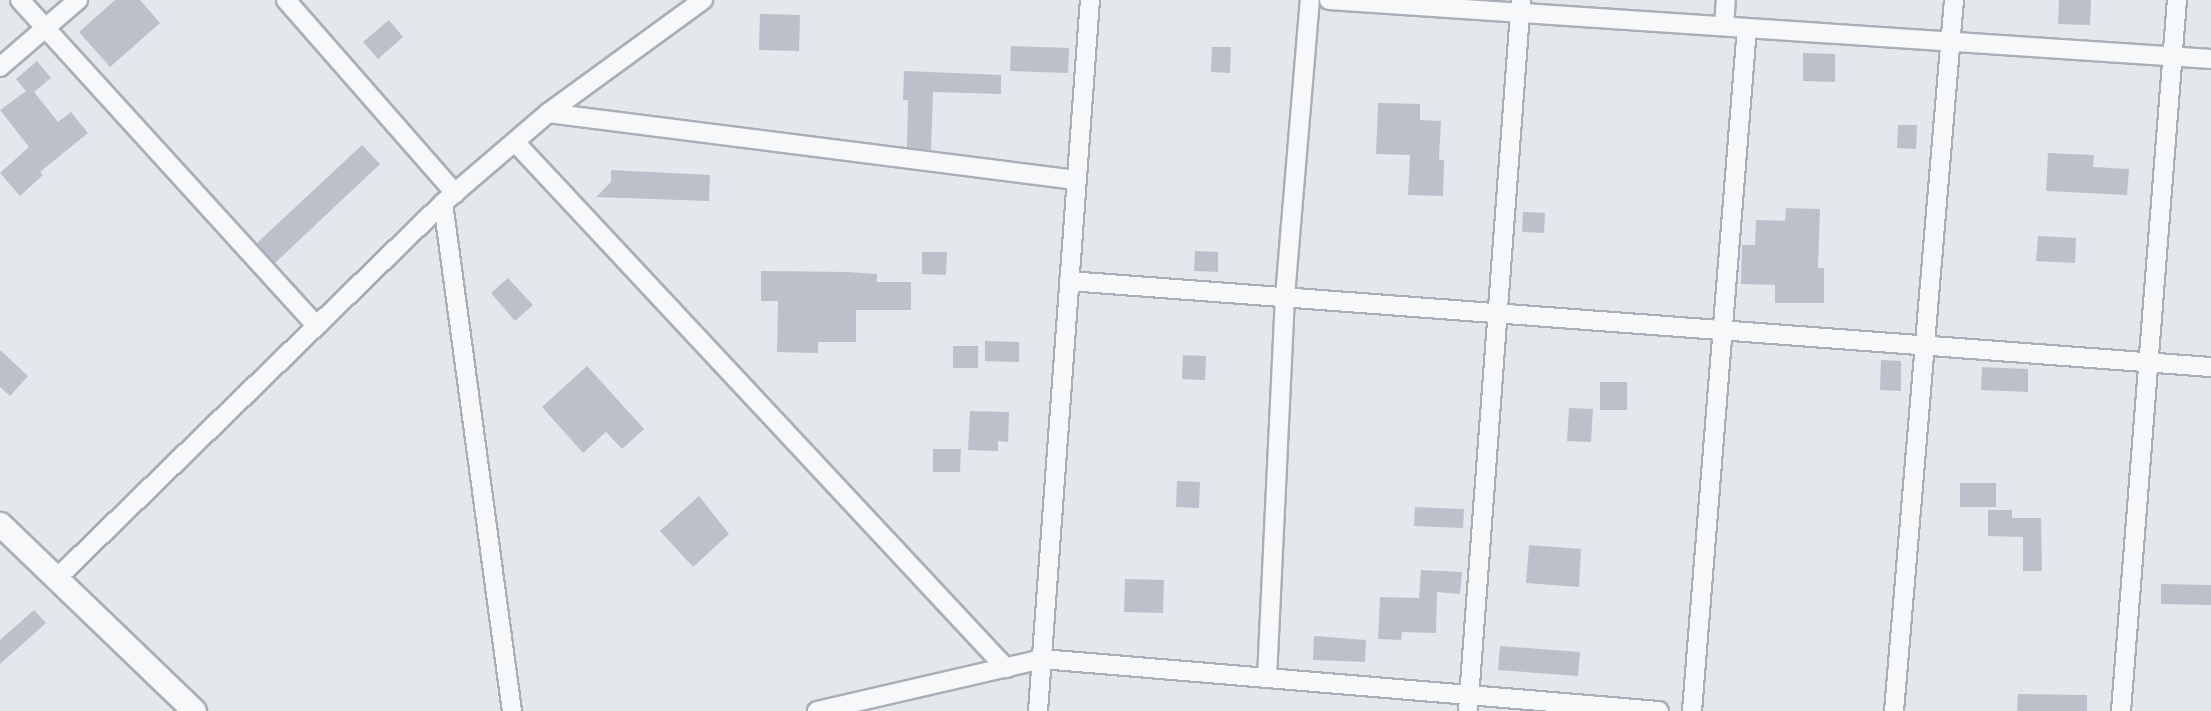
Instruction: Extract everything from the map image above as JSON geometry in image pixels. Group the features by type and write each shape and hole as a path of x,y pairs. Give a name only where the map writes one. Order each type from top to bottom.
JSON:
{"street":[{"path":"20,0 317,326"},
{"path":"0,67 78,0"},
{"path":"56,579 449,198 548,113 703,0"},
{"path":"1038,711 1090,0"},
{"path":"1267,678 1285,296 1310,0"},
{"path":"1329,0 1521,6 1748,28 2211,59"},
{"path":"1724,26 1726,0"},
{"path":"1894,711 1954,0"},
{"path":"2121,711 2175,56 2177,0"},
{"path":"293,3 449,198 512,711"},
{"path":"1468,703 1521,6"},
{"path":"1692,711 1748,28"},
{"path":"548,113 1076,180"},
{"path":"514,142 1006,668"},
{"path":"1069,281 2211,367"},
{"path":"0,524 194,711"},
{"path":"817,711 1042,659 1267,678 1468,703 1659,711"}],"building":[{"path":"115,0 140,0 160,23 110,67 79,32"},
{"path":"2059,0 2091,0 2090,25 2058,24"},
{"path":"760,14 800,15 799,51 759,50"},
{"path":"389,20 403,37 378,59 363,42"},
{"path":"1011,46 1069,48 1068,73 1010,71"},
{"path":"1212,47 1231,47 1230,73 1211,72"},
{"path":"1803,53 1835,54 1835,82 1803,81"},
{"path":"37,61 51,78 34,92 58,122 71,112 88,133 40,172 43,175 20,196 0,173 29,147 0,110 26,91 16,79"},
{"path":"904,71 1001,75 1001,94 933,92 931,150 907,147 908,100 903,100"},
{"path":"1378,103 1420,104 1420,120 1441,121 1439,160 1444,160 1443,196 1408,195 1410,155 1376,154"},
{"path":"1898,125 1917,125 1916,149 1897,148"},
{"path":"362,145 380,164 275,263 257,243"},
{"path":"2048,153 2094,155 2093,167 2129,169 2127,195 2046,191"},
{"path":"611,170 710,175 709,201 596,197 611,182"},
{"path":"1786,208 1820,209 1818,268 1824,268 1824,303 1775,303 1775,285 1741,284 1742,245 1755,245 1756,220 1785,221"},
{"path":"1523,212 1545,213 1544,233 1522,232"},
{"path":"2038,236 2076,238 2075,263 2036,261"},
{"path":"1195,251 1218,252 1218,272 1194,271"},
{"path":"922,252 947,252 946,275 922,274"},
{"path":"761,271 877,274 877,282 911,282 911,310 856,310 856,342 818,342 818,353 777,352 778,301 761,301"},
{"path":"508,278 533,305 515,321 491,293"},
{"path":"985,341 1019,342 1019,362 985,361"},
{"path":"953,346 978,346 978,368 953,368"},
{"path":"0,350 28,376 10,396 0,387"},
{"path":"1183,355 1206,356 1205,380 1182,379"},
{"path":"1881,360 1901,361 1901,391 1880,390"},
{"path":"587,366 644,429 622,449 606,432 583,453 542,407"},
{"path":"1982,367 2028,369 2028,392 1981,390"},
{"path":"1600,382 1627,382 1627,410 1600,410"},
{"path":"1569,408 1593,409 1591,442 1567,441"},
{"path":"970,411 1009,412 1008,442 998,441 998,451 968,450"},
{"path":"933,449 961,449 960,472 933,472"},
{"path":"1177,481 1200,482 1199,508 1176,507"},
{"path":"1960,483 1996,483 1996,507 1960,507"},
{"path":"699,496 729,534 693,567 660,531"},
{"path":"1415,507 1464,509 1463,528 1414,526"},
{"path":"1988,510 2012,510 2012,518 2041,518 2042,571 2023,571 2023,537 1988,536"},
{"path":"1529,545 1581,549 1579,587 1526,583"},
{"path":"1421,570 1462,572 1460,594 1437,592 1436,633 1402,632 1401,640 1378,639 1380,597 1419,598"},
{"path":"1125,579 1164,580 1163,613 1124,612"},
{"path":"2161,584 2211,585 2211,605 2161,604"},
{"path":"34,610 46,623 0,664 0,640"},
{"path":"1314,636 1366,640 1365,662 1313,660"},
{"path":"1500,646 1580,652 1578,676 1498,670"},
{"path":"2018,694 2087,695 2087,711 2017,711"}]}
